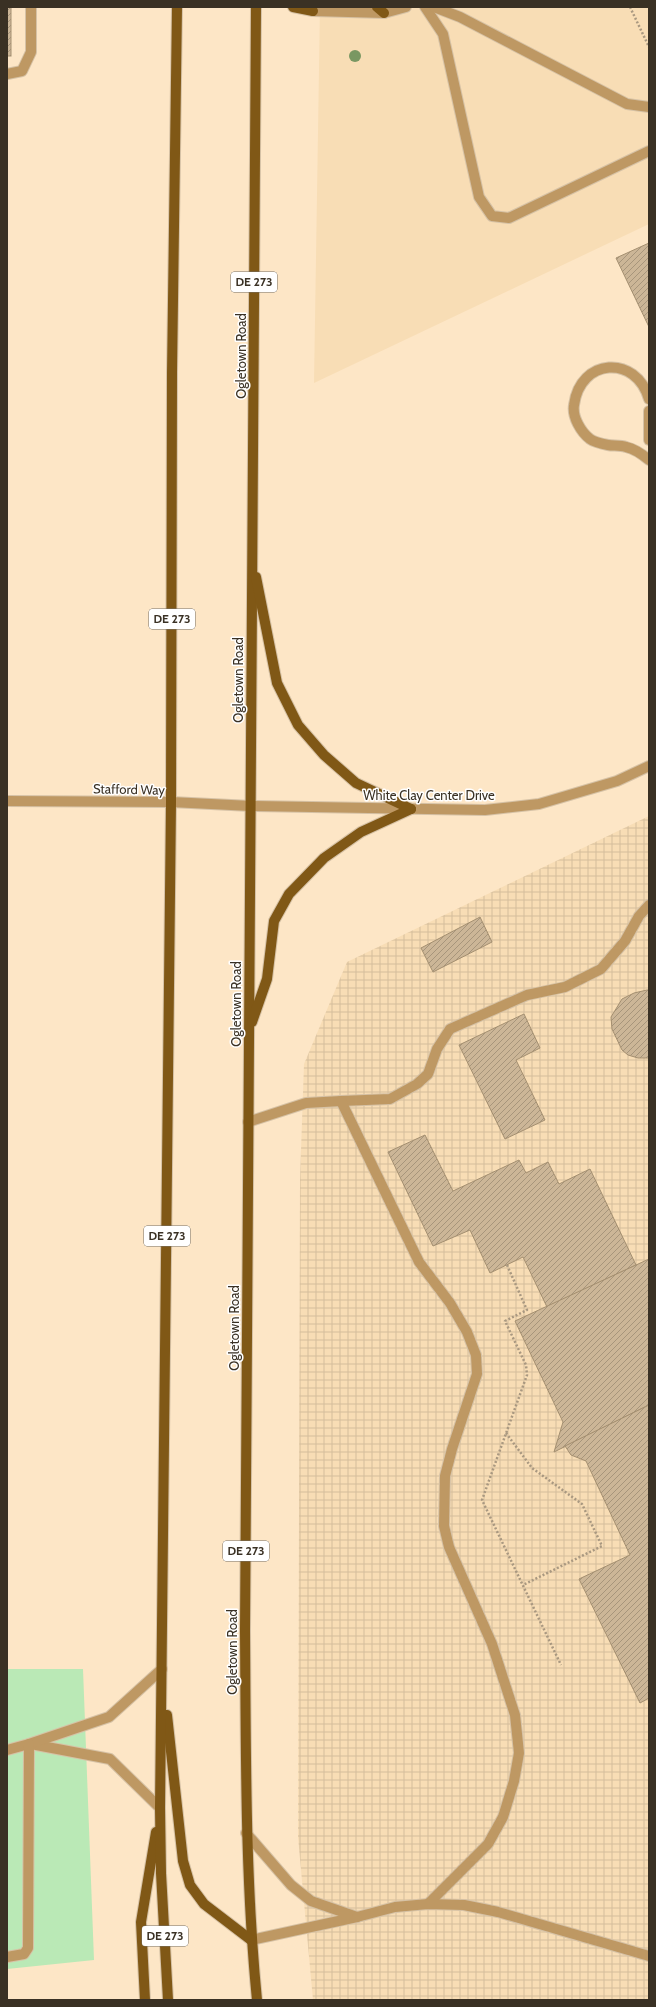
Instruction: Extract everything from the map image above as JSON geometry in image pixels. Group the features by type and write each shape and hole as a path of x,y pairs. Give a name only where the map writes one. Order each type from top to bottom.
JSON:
{"main road":[{"name":"DE 273","path":"168,2000 161,1873 160,1808 171,802 172,374 176,7"},
{"name":"Ogletown Road","path":"256,7 245,1623 246,1833 251,1940 257,2000"},
{"path":"293,7 314,11"},
{"path":"252,557 277,683 298,725 324,755 356,783 411,809"},
{"path":"249,1031 267,979 274,921 289,894 324,858 361,832 411,809"},
{"path":"162,1669 183,1861 190,1885 204,1904 251,1940"},
{"path":"145,2000 141,1922 160,1808"}],"street":[{"path":"7,74 22,71 30,52 31,7"},
{"path":"314,11 381,10 406,7"},
{"path":"426,7 443,34 479,197 492,216 509,218 649,151"},
{"path":"434,7 460,17 626,104 649,107"},
{"path":"649,399 646,388 633,374 611,366 591,373 578,388 574,406 578,424 591,440 608,445 626,447 641,453 649,460"},
{"path":"649,411 649,440"},
{"name":"White Clay Center Drive","path":"251,806 485,810 538,804 618,781 649,766"},
{"name":"Stafford Way","path":"7,801 171,802 251,806"},
{"path":"248,1122 306,1103 390,1099 417,1084 428,1074 437,1049 450,1028 526,995 565,987 601,969 625,941 639,916 649,905"},
{"path":"341,1101 419,1262 450,1303 467,1332 476,1362 477,1374 452,1449 445,1476 444,1526 449,1547 496,1657 515,1715 519,1753 514,1781 504,1816 488,1844 428,1904"},
{"path":"7,1750 109,1717 162,1669"},
{"path":"29,1744 110,1759 160,1808"},
{"path":"7,1957 24,1954 28,1948 29,1744"},
{"path":"246,1833 290,1884 311,1901 357,1917"},
{"path":"251,1940 357,1917 394,1907 428,1904 464,1905 498,1912 649,1956"}],"path":[{"path":"630,7 649,47"},
{"path":"507,1265 527,1310 505,1321 526,1365 527,1375 482,1500 561,1665"},
{"path":"506,1433 532,1468 582,1504 602,1546 523,1585"}],"shaded area":[{"path":"320,7 649,7 649,224 314,383"},
{"path":"649,816 649,2000 313,2000 298,1837 300,1180 304,1064 347,962"}],"green space":[{"path":"7,1669 83,1669 94,1960 7,1969"}],"building":[{"path":"7,7 11,7 11,56 7,56"},
{"path":"649,243 649,327 616,258"},
{"path":"480,917 492,942 433,972 421,948"},
{"path":"649,990 649,1058 638,1058 628,1055 622,1050 612,1029 611,1017 622,999 634,993"},
{"path":"524,1014 540,1048 516,1060 545,1120 505,1139 459,1045"},
{"path":"425,1135 453,1191 519,1160 526,1173 548,1162 559,1184 590,1169 636,1265 547,1307 523,1257 490,1273 470,1230 433,1246 388,1152"},
{"path":"649,1259 649,1405 554,1452 563,1422 515,1321"},
{"path":"649,1405 649,1698 640,1703 579,1579 630,1555 586,1461 571,1455 565,1446"}]}
